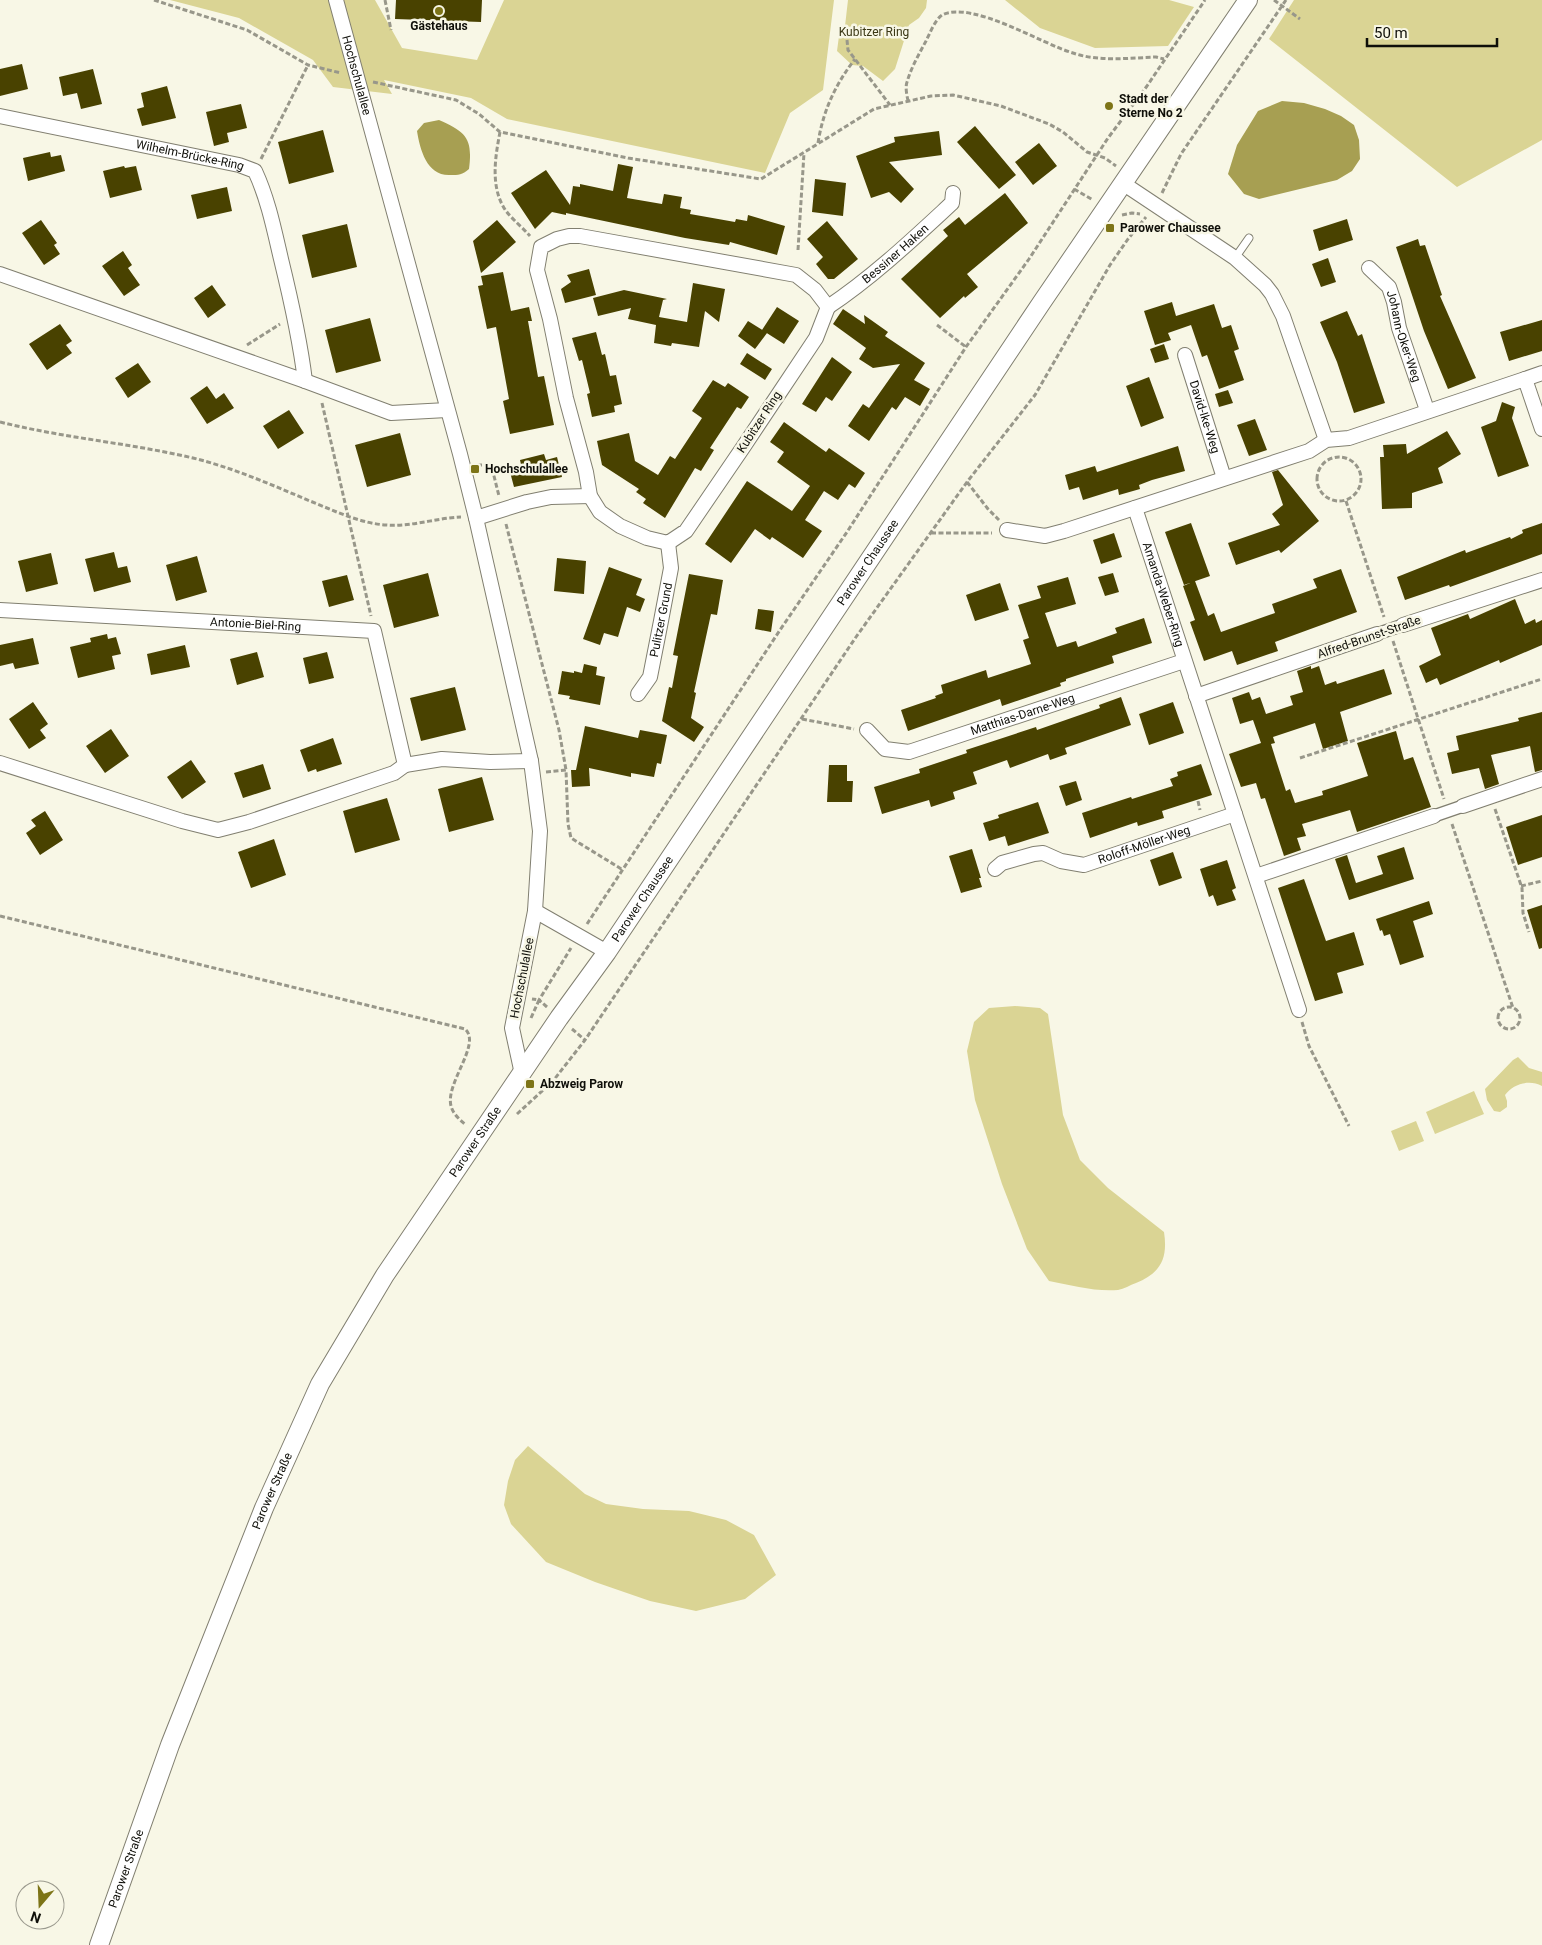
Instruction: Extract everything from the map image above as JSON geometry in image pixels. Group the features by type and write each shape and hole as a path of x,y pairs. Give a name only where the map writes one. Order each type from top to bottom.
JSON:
{"street":[{"name":"Hochschulallee","path":"336,0 460,454 532,766 540,832 535,910 512,1028 522,1074"},
{"name":"Parower Chaussee","path":"522,1074 559,1018 607,952 1047,294 1248,0"},
{"name":"Wilhelm-Brücke-Ring","path":"0,116 239,165 255,170 263,188 271,215 296,320 306,381"},
{"path":"1124,184 1235,258 1265,285 1278,304 1326,440"},
{"name":"Bessiner Haken","path":"828,307 847,294 952,203 953,193"},
{"path":"668,543 647,538 620,526 600,512 590,496 586,472 566,398 550,319 537,270 541,247 557,240 580,236 796,275 815,290 828,307"},
{"name":"Johann-Oker-Weg","path":"1370,268 1389,287 1399,328 1427,410"},
{"path":"0,274 326,388 391,413 447,410"},
{"name":"Kubitzer Ring","path":"668,543 686,532 816,338 828,307"},
{"name":"David-Ike-Weg","path":"1184,355 1224,478"},
{"path":"1007,530 1045,536 1309,450 1326,440 1349,438 1427,410 1542,373"},
{"path":"1525,379 1542,430"},
{"path":"476,518 527,502 551,497 590,496"},
{"name":"Amanda-Weber-Ring","path":"1135,508 1298,1010"},
{"name":"Pulitzer Grund","path":"638,694 650,677 664,608 671,568 668,543"},
{"name":"Alfred-Brunst-Straße","path":"1196,696 1402,625 1542,580"},
{"name":"Antonie-Biel-Ring","path":"0,610 374,631"},
{"path":"374,631 405,765"},
{"name":"Matthias-Darne-Weg","path":"867,730 885,750 909,752 1184,662"},
{"path":"0,763 182,821 218,830 249,822 394,773 405,765 442,759 532,766"},
{"path":"1256,876 1542,779"},
{"name":"Roloff-Möller-Weg","path":"996,869 1002,864 1043,853 1061,861 1084,865 1235,814"},
{"path":"535,910 607,952"},
{"name":"Parower Straße","path":"99,1945 170,1746 264,1508 320,1384 385,1275 522,1074"}],"lane":[{"path":"1235,258 1249,238"}],"path":[{"path":"154,0 247,30 308,64 357,78 456,100 479,114 500,132 628,158 761,178 804,153 865,113 890,105 931,96 953,95 1001,106 1049,124 1063,132 1087,152 1097,156"},
{"path":"385,0 391,30"},
{"path":"579,935 873,492 966,347 1029,259 1097,156 1205,0"},
{"path":"1274,0 1300,19"},
{"path":"514,1117 553,1081 585,1040 856,637 967,482 1034,395 1110,265 1155,205 1182,154 1286,0"},
{"path":"908,101 906,84 918,57 940,16 951,10 965,10 1014,25 1049,43 1080,55 1104,58 1156,57 1164,59"},
{"path":"847,40 848,50 890,105"},
{"path":"818,143 820,129 831,95 855,59"},
{"path":"255,170 308,64"},
{"path":"500,132 495,179 501,201 506,211 541,247"},
{"path":"798,250 804,153"},
{"path":"1145,218 1152,223"},
{"path":"235,357 237,351 279,324 296,320"},
{"path":"936,325 966,347"},
{"path":"326,388 322,402 374,631"},
{"path":"0,422 56,435 152,450 224,467 348,517 385,525 403,525 459,517"},
{"path":"460,454 468,453 472,465 486,465 493,472 555,714 566,770 568,824 572,838 623,870"},
{"path":"1344,457 1356,465 1360,471 1361,486 1358,492 1346,501 1331,500 1320,491 1317,477 1319,470 1329,459 1344,457"},
{"path":"967,482 1007,530"},
{"path":"1346,501 1383,632 1418,719 1513,1008 1518,1013 1519,1020 1512,1028 1506,1028 1500,1024 1498,1014 1503,1009 1513,1008"},
{"path":"931,533 986,534 1007,530"},
{"path":"1300,758 1542,678"},
{"path":"802,719 846,728 867,730"},
{"path":"532,766 546,772 566,770"},
{"path":"1492,796 1521,886 1523,913 1529,932"},
{"path":"1521,886 1542,881"},
{"path":"0,916 465,1029 470,1033 468,1051 453,1083 450,1095 451,1106 454,1113 479,1137"},
{"path":"1298,1010 1310,1046 1349,1126"}],"green space":[{"path":"170,0 375,0 402,48 477,60 504,0 834,0 823,90 790,113 765,173 507,119 471,98 384,80 392,94 333,87 313,60 239,18"},
{"name":"Kubitzer Ring","path":"848,0 927,0 926,8 919,18 909,25 895,69 883,81 863,66 852,65 837,51 839,36 845,26"},
{"path":"1005,0 1169,0 1194,7 1168,46 1095,48 1040,28"},
{"path":"1294,0 1542,0 1542,140 1457,187 1269,39"},
{"path":"1015,1006 1040,1008 1048,1014 1063,1115 1080,1160 1108,1188 1164,1232 1165,1250 1161,1264 1145,1279 1122,1289 1092,1289 1049,1281 1027,1249 1002,1184 975,1100 967,1051 974,1022 989,1008"},
{"path":"1518,1057 1529,1068 1542,1072 1542,1086 1532,1083 1517,1085 1505,1095 1507,1107 1500,1112 1494,1111 1487,1100 1485,1089"},
{"path":"1474,1091 1484,1114 1435,1134 1426,1112"},
{"path":"1416,1121 1424,1141 1399,1151 1391,1131"},
{"path":"528,1446 585,1494 606,1504 643,1509 689,1511 726,1520 754,1535 776,1575 745,1599 696,1611 650,1601 595,1582 546,1562 511,1524 504,1505 508,1481 515,1460"}],"shaded area":[{"path":"1282,101 1304,103 1325,109 1341,116 1354,125 1359,140 1360,159 1352,171 1337,180 1259,199 1244,194 1228,174 1237,145 1258,111"},
{"path":"439,120 456,128 466,137 470,150 469,169 462,174 450,175 436,171 430,167 423,154 417,131 424,123"}],"building":[{"name":"Gästehaus","path":"396,0 482,0 481,22 395,19"},
{"path":"22,64 28,89 0,96 0,69"},
{"path":"93,69 102,104 81,109 77,93 63,96 59,77"},
{"path":"167,86 176,118 142,126 137,109 144,107 141,93"},
{"path":"241,104 247,128 227,133 229,142 214,146 206,112"},
{"path":"975,126 1016,175 999,189 957,142"},
{"path":"323,130 334,172 289,184 278,142"},
{"path":"939,131 942,155 889,162 914,189 901,203 889,192 871,198 856,156 895,142 894,137"},
{"path":"1039,143 1057,166 1033,185 1015,162"},
{"path":"50,152 51,157 61,155 65,171 28,181 23,158"},
{"path":"618,164 633,167 627,198 662,204 664,194 682,197 680,208 691,210 690,214 735,222 736,219 747,221 748,215 785,226 777,255 730,242 729,245 685,238 566,213 566,215 552,212 535,229 511,193 546,170 570,205 573,186 580,187 580,184 613,191"},
{"path":"124,166 125,168 136,166 142,190 110,198 103,171"},
{"path":"815,179 846,183 843,216 812,212"},
{"path":"227,187 232,211 197,219 191,195"},
{"path":"1005,193 1028,223 967,274 978,287 965,298 964,296 940,318 901,279 948,236 943,230 959,217 965,225"},
{"path":"1347,219 1353,240 1319,251 1313,230"},
{"path":"41,220 57,243 54,245 60,254 44,265 22,233"},
{"path":"497,220 516,242 481,273 473,241"},
{"path":"827,221 858,259 834,279 828,279 816,264 823,257 807,239"},
{"path":"347,224 357,267 312,278 302,235"},
{"path":"1418,239 1420,246 1425,245 1442,295 1440,296 1476,378 1448,389 1424,331 1396,247"},
{"path":"123,251 132,265 128,268 140,285 124,296 102,266"},
{"path":"1328,258 1336,282 1321,287 1312,264"},
{"path":"589,269 596,295 565,303 561,289 571,282 567,275"},
{"path":"503,272 511,311 529,307 532,321 528,321 538,377 544,376 554,425 510,434 503,401 509,399 496,327 487,329 478,286 483,285 481,276"},
{"path":"693,283 725,289 719,322 705,311 699,347 672,343 671,346 654,343 656,325 628,319 631,308 598,316 593,298 624,290 667,299 663,300 659,317 687,322"},
{"path":"212,285 226,305 208,318 194,298"},
{"path":"1172,302 1176,316 1214,304 1222,328 1231,325 1239,349 1234,351 1244,380 1219,389 1207,355 1202,357 1191,325 1168,333 1171,340 1155,345 1144,311"},
{"path":"777,307 799,321 784,344 762,330"},
{"path":"843,309 865,324 864,315 888,332 885,336 925,363 914,380 930,389 920,406 905,397 896,410 892,407 869,441 848,426 863,404 869,408 900,364 873,368 859,359 866,348 833,324"},
{"path":"1347,311 1358,336 1362,334 1385,403 1354,413 1337,362 1320,322"},
{"path":"370,318 381,361 336,373 325,330"},
{"path":"1542,320 1542,351 1509,361 1500,332"},
{"path":"748,321 767,333 755,349 738,336"},
{"path":"60,324 72,341 66,345 72,353 47,370 29,344"},
{"path":"596,332 602,355 605,354 610,376 616,375 622,404 614,406 615,412 592,417 587,394 590,393 582,360 579,361 572,338"},
{"path":"1164,344 1169,359 1155,363 1150,349"},
{"path":"747,353 772,369 765,380 740,364"},
{"path":"832,357 852,372 832,401 826,397 816,412 802,404"},
{"path":"138,363 151,382 128,398 115,378"},
{"path":"1149,377 1164,418 1141,427 1126,386"},
{"path":"713,380 725,387 728,383 749,397 741,409 737,407 710,448 714,450 701,471 695,468 665,518 643,503 646,499 636,492 639,489 602,465 597,441 629,433 635,461 658,475 670,456 675,459 702,418 692,411"},
{"path":"207,386 216,399 224,393 234,408 207,424 190,398"},
{"path":"1228,390 1233,403 1219,407 1215,394"},
{"path":"1502,402 1515,407 1512,418 1529,466 1498,477 1481,427 1496,421"},
{"path":"289,410 304,433 278,449 263,426"},
{"path":"1255,419 1267,450 1249,456 1237,425"},
{"path":"784,422 826,452 829,448 865,473 855,488 849,484 838,500 824,491 805,520 822,531 803,558 772,537 770,540 755,529 731,563 705,544 747,481 792,511 810,486 777,462 784,452 770,442"},
{"path":"1447,431 1461,454 1438,468 1443,483 1412,493 1412,508 1382,509 1380,457 1384,457 1383,445 1406,444 1407,454"},
{"path":"400,433 411,475 367,487 355,445"},
{"path":"1178,446 1185,471 1152,480 1139,485 1140,489 1119,495 1118,489 1083,500 1079,487 1069,490 1065,475 1095,466 1097,472"},
{"path":"544,454 546,460 557,457 562,477 514,487 510,472 522,469 520,460"},
{"path":"1278,470 1319,521 1281,553 1279,550 1236,565 1228,543 1280,525 1272,514 1283,505 1272,472"},
{"path":"1191,523 1210,576 1184,585 1165,532"},
{"path":"1542,523 1542,554 1450,587 1449,585 1405,600 1397,577 1465,550 1466,553 1510,537 1511,539 1523,533 1522,530"},
{"path":"1114,533 1122,557 1101,564 1093,540"},
{"path":"114,552 118,568 127,566 131,582 94,592 85,559"},
{"path":"51,553 58,584 26,592 18,561"},
{"path":"197,556 207,592 176,601 166,565"},
{"path":"557,558 586,561 584,594 554,591"},
{"path":"609,567 642,579 636,595 645,599 640,612 627,607 618,637 604,633 600,645 583,639"},
{"path":"1341,569 1357,612 1275,642 1278,651 1237,665 1232,651 1204,661 1190,622 1195,620 1183,586 1195,581 1208,616 1214,613 1221,632 1275,613 1272,604 1317,588 1313,579"},
{"path":"428,573 439,616 394,628 383,585"},
{"path":"1113,573 1119,592 1105,596 1098,577"},
{"path":"689,574 723,580 717,615 711,614 694,692 696,693 691,718 704,727 694,742 662,721 669,687 672,688 678,656 673,655"},
{"path":"347,575 354,600 329,607 322,581"},
{"path":"1068,577 1076,604 1045,613 1057,647 1076,641 1078,647 1117,633 1115,628 1144,618 1152,643 1112,656 1114,663 1066,679 1066,681 1060,683 1061,686 1002,706 1000,699 908,731 901,710 936,698 935,696 943,693 941,685 986,670 988,678 1031,664 1023,640 1029,638 1018,605 1041,598 1037,586"},
{"path":"1000,583 1009,610 975,621 966,595"},
{"path":"1515,599 1525,624 1535,619 1536,623 1542,620 1542,645 1500,663 1499,660 1440,685 1437,678 1426,683 1419,666 1441,655 1431,628 1468,614 1470,619"},
{"path":"758,609 774,611 771,632 755,629"},
{"path":"107,634 108,639 116,637 121,654 112,656 115,669 78,678 70,647 91,642 90,638"},
{"path":"33,638 39,664 15,669 13,663 0,666 0,645"},
{"path":"185,645 190,667 151,675 147,654"},
{"path":"257,652 264,677 237,685 230,659"},
{"path":"327,652 334,678 309,684 303,658"},
{"path":"584,664 597,667 596,675 605,677 600,705 569,699 570,696 558,694 562,671 582,673"},
{"path":"1311,666 1311,669 1319,666 1325,685 1336,681 1337,684 1384,669 1392,694 1340,712 1348,741 1323,749 1315,723 1273,737 1275,743 1271,744 1286,791 1290,789 1295,803 1323,795 1322,791 1368,776 1357,743 1396,731 1404,760 1413,757 1431,807 1357,832 1350,810 1302,824 1306,836 1297,838 1301,850 1284,856 1265,798 1261,799 1256,783 1241,787 1229,754 1261,743 1253,720 1240,724 1232,698 1249,692 1252,700 1260,697 1266,714 1293,705 1290,696 1303,692 1297,671"},
{"path":"455,687 466,730 421,741 410,698"},
{"path":"1121,697 1131,725 1065,748 1067,754 1050,760 1048,754 1010,768 1007,760 973,772 977,784 953,792 955,799 931,807 929,800 882,814 874,787 920,773 919,769 967,753 966,750 1036,727 1037,730 1100,708 1099,705"},
{"path":"33,702 48,724 40,730 46,738 29,749 9,719"},
{"path":"1173,702 1184,733 1149,745 1139,714"},
{"path":"1542,712 1542,770 1535,772 1530,746 1491,755 1499,784 1485,789 1479,768 1452,774 1447,753 1459,750 1456,736 1519,721 1518,718"},
{"path":"585,726 638,738 640,730 667,735 661,764 657,763 654,777 631,773 631,777 589,768 590,786 572,787 571,770 576,770"},
{"path":"111,729 129,756 105,773 86,746"},
{"path":"333,738 342,764 317,772 316,769 308,772 300,750"},
{"path":"191,760 206,782 182,799 167,777"},
{"path":"263,764 271,789 243,798 234,773"},
{"path":"1201,764 1212,795 1162,811 1164,818 1138,826 1137,822 1090,838 1082,813 1173,786 1170,779 1178,776 1177,772"},
{"path":"829,765 847,765 847,781 853,781 852,802 827,802"},
{"path":"482,777 494,820 449,832 438,789"},
{"path":"1076,781 1082,800 1066,806 1059,786"},
{"path":"387,798 400,840 355,853 343,811"},
{"path":"1038,802 1049,833 1008,846 1005,836 989,841 983,823 999,818 998,815"},
{"path":"45,811 63,840 40,855 26,833 36,826 31,820"},
{"path":"1542,815 1542,857 1518,865 1506,827"},
{"path":"274,839 286,875 251,888 238,852"},
{"path":"1404,847 1414,879 1349,900 1335,859 1347,855 1356,883 1383,874 1377,856"},
{"path":"972,849 982,887 961,893 949,856"},
{"path":"1173,852 1182,878 1159,886 1150,860"},
{"path":"1227,860 1236,888 1232,890 1236,900 1217,906 1213,895 1209,897 1200,869"},
{"path":"1304,879 1326,941 1354,932 1364,965 1337,973 1343,993 1315,1001 1278,888"},
{"path":"1429,901 1433,914 1413,921 1424,957 1400,965 1390,934 1384,936 1376,919"},
{"path":"1542,905 1542,948 1539,949 1527,910"}],"place":[{"name":"Gästehaus","path":"439,11"},
{"name":"Stadt der Sterne No 2","path":"1109,106"},
{"name":"Parower Chaussee","path":"1110,228"},
{"name":"Hochschulallee","path":"475,469"},
{"name":"Abzweig Parow","path":"530,1084"}]}
